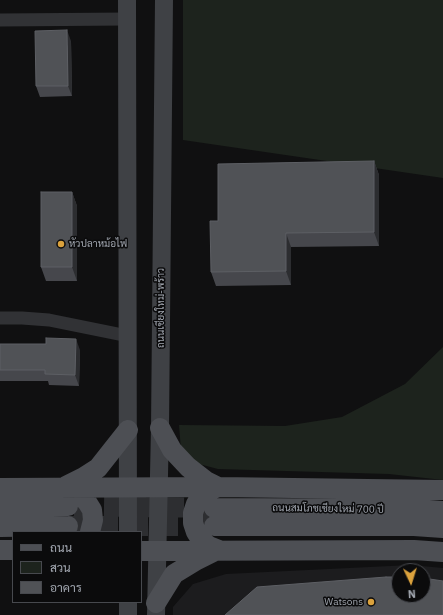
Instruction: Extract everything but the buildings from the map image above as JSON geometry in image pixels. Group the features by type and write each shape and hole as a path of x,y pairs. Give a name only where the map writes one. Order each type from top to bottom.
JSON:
{"main road":[{"path":"127,0 128,531"},
{"name":"ถนนเชียงใหม่-พร้าว","path":"156,609 149,550 159,487 164,0"},
{"path":"160,428 172,450 188,467 206,481 219,487"},
{"path":"62,487 84,477 98,468 128,430"},
{"path":"62,487 80,494 87,502 92,510 93,520 90,531"},
{"path":"219,487 210,490 201,496 193,513 192,523 201,540 209,546 219,550"},
{"path":"0,488 219,487 443,490"},
{"path":"0,507 68,506"},
{"name":"ถนนสมโภชเชียงใหม่ 700 ปี","path":"443,511 415,510 214,517 443,528"},
{"path":"0,527 68,526"},
{"path":"0,550 12,550"},
{"path":"149,550 414,550 443,552"},
{"path":"156,609 174,574 197,560 219,550"},
{"path":"128,603 128,615"}],"street":[{"path":"0,20 127,18"},
{"path":"0,318 49,320 128,336"}],"shaded area":[{"path":"391,566 391,603 431,603 431,567 443,568 443,615 173,615 173,607 193,584 226,574"}],"green space":[{"path":"183,0 443,0 443,178 183,140"},
{"path":"443,347 443,480 389,474 218,469 195,463 181,450 179,425 285,426 342,417 405,384"}],"tunnel":[{"path":"74,506 212,508"},
{"path":"68,526 210,526"}],"place":[{"name":"หัวปลาหม้อไฟ","path":"61,244"},
{"name":"Watsons","path":"371,602"}]}
